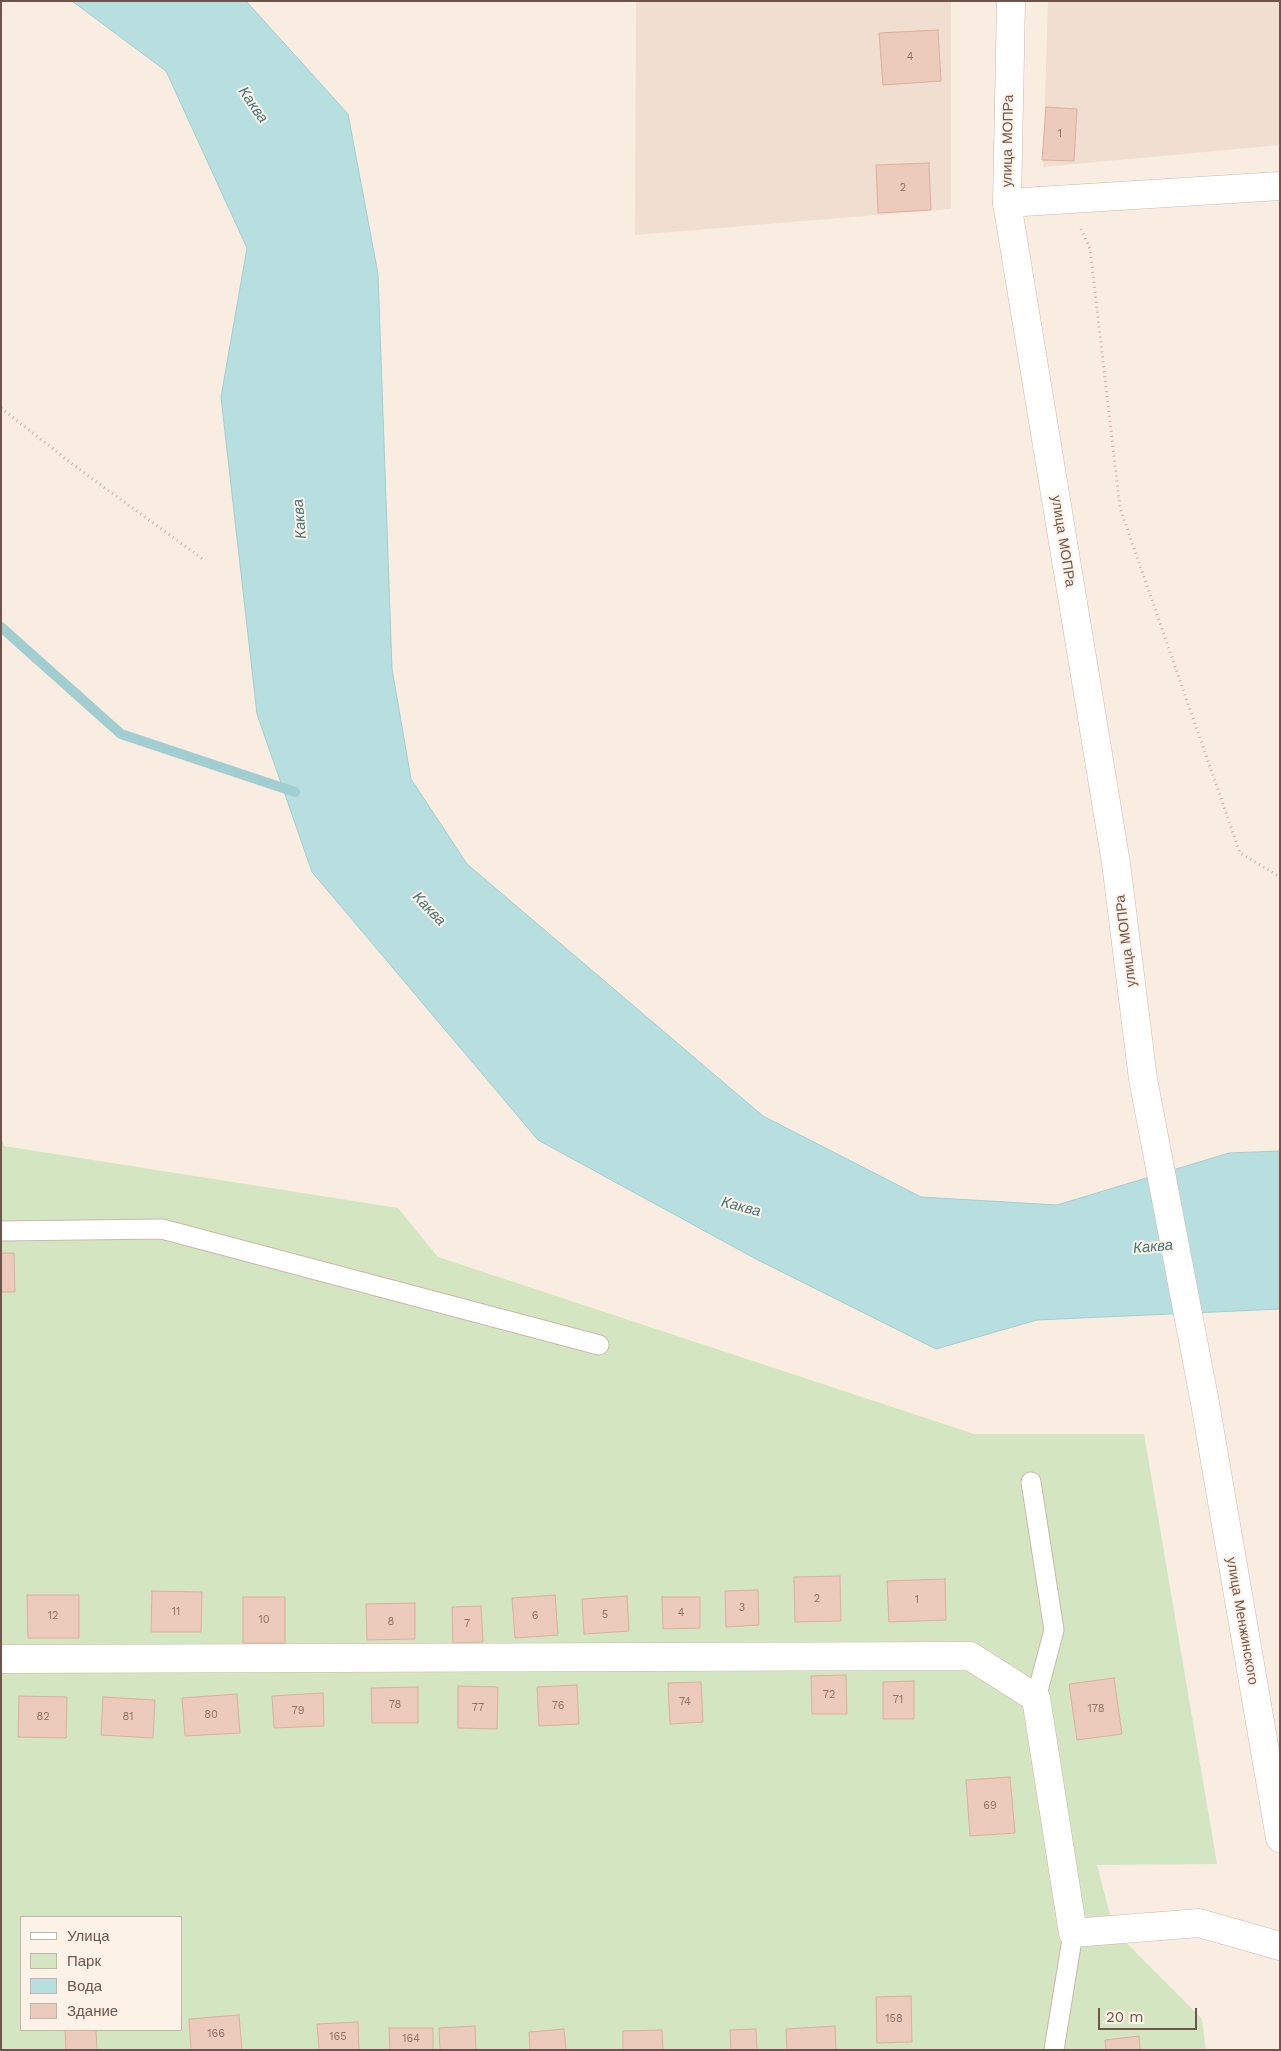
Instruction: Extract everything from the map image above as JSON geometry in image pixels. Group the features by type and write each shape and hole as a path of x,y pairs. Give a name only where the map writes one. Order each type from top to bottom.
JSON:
{"main road":[{"name":"улица МОПРа","path":"1011,1 1007,203 1116,862 1142,1079 1205,1404"},
{"path":"1007,203 1280,186"},
{"name":"улица Менжинского","path":"1205,1404 1280,1838"},
{"path":"1,1659 970,1656 1036,1698 1073,1933 1199,1923 1280,1946"}],"lane":[{"path":"1,1231 162,1229 599,1345"},
{"path":"1031,1482 1054,1630 1036,1698"},
{"path":"1054,2050 1073,1933"}],"path":[{"path":"1067,199 1090,249 1120,508 1240,853 1280,877"},
{"path":"1,408 75,466 204,560"}],"shaded area":[{"path":"636,1 951,1 951,209 635,235"},
{"path":"1048,1 1280,1 1280,145 1043,167"}],"green space":[{"path":"1,1137 4,1146 398,1208 438,1257 974,1434 1144,1434 1217,1864 1097,1865 1114,1930 1202,2019 1206,2050 1,2050"}],"water":[{"name":"Каква","path":"72,1 246,1 348,114 378,274 392,669 411,779 467,864 763,1116 921,1197 1057,1205 1229,1153 1280,1151 1280,1309 1037,1320 936,1349 756,1259 538,1140 312,872 257,714 221,397 247,248 166,71"}],"building":[{"path":"938,30 941,81 883,85 879,33"},
{"path":"1046,107 1077,109 1074,161 1042,160"},
{"path":"929,163 931,210 878,213 876,165"},
{"path":"1,1253 14,1253 15,1292 1,1292"},
{"path":"840,1576 841,1621 795,1622 794,1577"},
{"path":"945,1579 946,1620 889,1622 887,1581"},
{"path":"758,1590 759,1625 726,1627 725,1591"},
{"path":"152,1591 202,1592 201,1632 151,1632"},
{"path":"27,1595 79,1595 79,1638 28,1638"},
{"path":"555,1595 558,1635 515,1638 512,1598"},
{"path":"627,1596 629,1631 584,1634 582,1599"},
{"path":"243,1597 285,1597 285,1643 243,1643"},
{"path":"662,1597 700,1597 700,1628 663,1629"},
{"path":"415,1603 415,1639 367,1640 366,1604"},
{"path":"481,1606 483,1642 453,1643 452,1607"},
{"path":"846,1675 847,1714 812,1714 811,1676"},
{"path":"1114,1678 1122,1734 1077,1740 1069,1684"},
{"path":"914,1681 914,1719 883,1719 883,1682"},
{"path":"701,1682 703,1722 670,1724 668,1683"},
{"path":"577,1685 579,1724 539,1726 537,1687"},
{"path":"458,1686 498,1687 497,1729 458,1728"},
{"path":"418,1687 418,1723 372,1723 371,1688"},
{"path":"323,1693 324,1726 274,1728 272,1696"},
{"path":"237,1694 240,1733 185,1736 182,1698"},
{"path":"19,1696 67,1697 66,1738 18,1737"},
{"path":"103,1697 155,1700 153,1738 101,1735"},
{"path":"1010,1777 1015,1833 970,1836 966,1780"},
{"path":"911,1996 912,2042 877,2043 876,1997"},
{"path":"239,2015 242,2050 191,2050 189,2019"},
{"path":"358,2022 359,2050 319,2050 317,2024"},
{"path":"475,2026 476,2050 440,2050 439,2028"},
{"path":"835,2026 836,2050 787,2050 786,2029"},
{"path":"389,2028 433,2028 433,2050 390,2050"},
{"path":"564,2029 566,2050 530,2050 529,2032"},
{"path":"756,2029 757,2050 731,2050 730,2030"},
{"path":"662,2030 663,2050 623,2050 623,2031"},
{"path":"65,2031 96,2031 97,2050 66,2050"},
{"path":"1139,2036 1140,2050 1106,2050 1105,2040"}],"waterway":[{"path":"1,627 121,734 295,792"}]}
